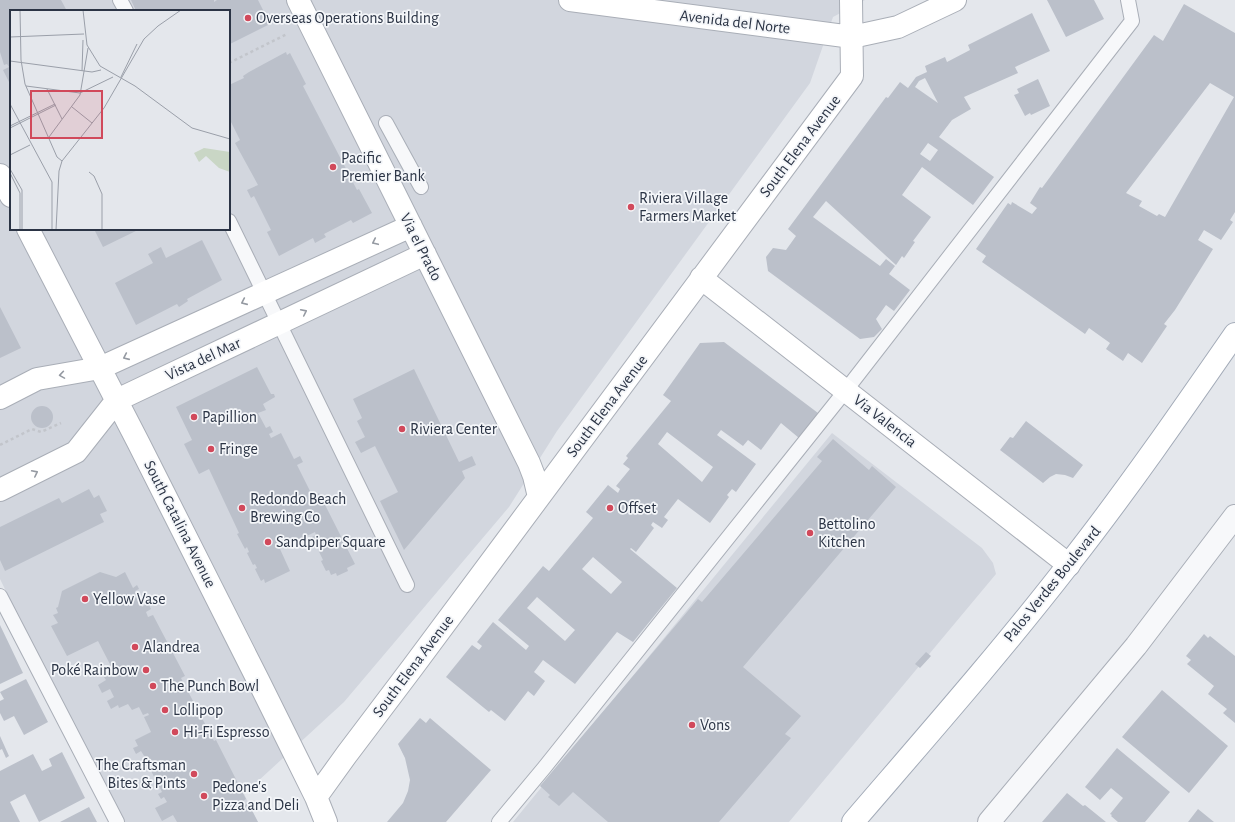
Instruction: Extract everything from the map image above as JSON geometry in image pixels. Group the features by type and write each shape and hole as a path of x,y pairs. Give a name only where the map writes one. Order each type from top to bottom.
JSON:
{"street":[{"name":"Via el Prado","path":"298,0 529,463 539,497"},
{"name":"Avenida del Norte","path":"570,0 617,3 852,37"},
{"name":"South Elena Avenue","path":"316,797 852,76 851,0"},
{"path":"852,37 898,27 956,0"},
{"path":"0,175 10,194"},
{"path":"0,398 37,379 100,368 411,226"},
{"name":"South Catalina Avenue","path":"29,230 117,400 255,673 316,797 326,822"},
{"name":"Vista del Mar","path":"0,490 76,452 117,400 425,254"},
{"name":"Via Valencia","path":"701,278 1069,565"},
{"name":"Palos Verdes Boulevard","path":"853,822 966,690 1069,565 1150,457 1235,334"},
{"path":"989,822 1136,646 1235,516"}],"lane":[{"path":"120,0 125,10"},
{"path":"499,822 544,768 846,390 1132,21 1128,0"},
{"path":"386,123 421,187"},
{"path":"230,223 407,585"},
{"path":"0,596 117,822"}],"path":[{"path":"230,62 287,34"},
{"path":"0,445 32,429 41,432 60,423"}],"shaded area":[{"path":"0,0 865,0 833,17 810,83 557,431 509,507 344,702 244,794 258,822 120,822 0,579"},
{"path":"832,433 982,548 993,563 996,574 789,822 513,822"}],"building":[{"path":"0,0 61,0 66,10 10,10 10,84 3,70 9,67 7,64 4,65 0,52"},
{"name":"Overseas Operations Building","path":"131,0 214,0 214,2 217,0 258,0 270,24 230,44 230,10 136,10"},
{"path":"1047,0 1094,0 1104,19 1066,37"},
{"path":"1184,4 1235,33 1235,212 1230,220 1233,222 1221,240 1204,230 1198,240 1213,249 1175,310 1164,324 1167,326 1142,363 1128,353 1123,361 1106,349 1110,343 1089,328 1085,334 982,262 986,256 976,249 1008,203 1011,205 1012,202 1032,214 1037,208 1030,203 1040,187 1042,188 1154,35 1163,41","holes":["1210,83 1234,97 1165,217 1159,214 1157,216 1139,206 1142,201 1126,193"]},
{"path":"1032,13 1050,51 1015,67 1018,73 964,97 971,109 952,120 939,137 994,177 973,205 922,167 902,195 931,217 913,241 915,242 904,258 902,256 896,265 826,201 813,217 880,266 886,259 895,266 889,274 910,290 894,311 886,305 876,319 882,329 874,337 860,339 768,271 766,257 773,248 786,250 796,236 788,229 886,97 888,98 900,82 908,88 916,77 927,72 925,66 945,57 947,62 970,50 968,45","holes":["925,78 938,103 915,87 919,81","928,143 938,150 930,161 920,154"]},
{"path":"286,52 287,55 290,53 306,84 303,86 357,190 359,189 372,213 353,223 351,220 324,234 326,237 315,243 313,238 279,256 267,232 271,230 254,196 251,198 247,190 258,185 235,143 240,140 230,122 230,85 244,78 243,76"},
{"path":"1038,79 1050,106 1031,115 1030,113 1025,116 1014,95 1019,93 1017,89"},
{"path":"94,230 138,230 103,247"},
{"path":"202,240 222,280 187,299 188,301 179,307 177,304 136,325 115,283 153,263 148,254 161,247 166,258"},
{"path":"0,307 21,348 0,358"},
{"path":"724,342 818,413 799,438 781,423 761,450 748,440 743,446 721,430 717,435 756,464 736,492 732,489 727,495 729,497 710,523 678,499 664,517 668,520 662,528 653,522 651,525 654,528 636,552 631,548 630,549 677,588 633,642 617,632 575,684 543,660 534,672 545,681 534,696 528,691 505,721 491,710 489,712 446,677 472,645 479,650 482,646 477,642 493,622 526,650 529,646 498,620 543,566 549,571 593,518 586,512 608,485 618,493 620,489 616,486 630,469 623,464 628,458 626,456 671,401 663,395 700,343","holes":["667,432 713,467 702,482 658,444","593,557 622,582 611,594 582,569","537,597 575,630 565,641 527,608"]},
{"path":"257,367 271,394 274,394 275,397 263,404 266,410 258,413 266,428 270,426 273,432 269,434 271,438 281,433 294,459 300,456 303,462 297,465 313,497 319,493 355,564 347,568 348,571 337,576 336,573 331,575 329,570 326,571 321,561 323,560 312,537 316,535 315,532 280,549 290,571 265,583 264,579 261,581 255,569 257,568 255,564 253,565 247,553 249,552 247,547 245,549 237,534 239,533 209,469 199,474 184,444 192,440 176,407"},
{"name":"Riviera Center","path":"414,369 459,462 472,456 476,465 462,471 465,478 404,550 380,501 398,492 375,446 361,453 355,442 365,437 357,421 362,418 353,399"},
{"path":"42,406 50,409 53,417 50,425 42,428 34,425 31,417 34,409"},
{"path":"1026,421 1083,465 1073,478 1056,474 1043,483 1000,450 1010,437 1013,438"},
{"name":"Vons","path":"833,439 869,470 872,466 896,487 743,667 801,716 785,734 791,738 719,822 608,822 573,792 559,806 548,797 550,795 540,786 698,599 702,602 822,461 817,457"},
{"path":"89,489 94,498 99,495 107,511 100,514 104,522 5,571 0,560 0,527 59,498 62,503"},
{"path":"100,572 116,577 125,572 133,588 137,585 139,589 135,591 142,607 148,603 151,609 146,612 148,617 153,615 185,676 181,678 214,741 216,740 246,799 243,801 245,805 248,803 258,822 177,822 173,815 162,821 155,808 167,802 164,797 161,799 158,794 162,792 148,765 143,768 140,762 146,759 141,751 136,754 133,748 138,746 135,740 151,732 144,717 149,715 148,713 143,715 139,707 132,710 128,704 119,708 118,705 111,709 107,701 114,697 110,689 102,693 98,685 106,680 104,677 114,672 98,641 67,656 51,626 58,623 53,615 58,613 56,608 58,607 62,591"},
{"path":"0,625 23,673 0,684"},
{"path":"1204,634 1208,638 1210,636 1235,656 1235,723 1223,713 1227,709 1208,694 1214,686 1187,664 1191,660 1186,656"},
{"path":"926,652 931,656 920,668 915,664"},
{"path":"26,679 48,722 24,735 14,716 4,721 0,713 0,701 4,699 0,692"},
{"path":"1162,690 1228,746 1189,793 1122,737"},
{"path":"420,718 426,723 430,718 491,770 446,822 387,822 403,803 408,791 410,780 405,758 398,744"},
{"path":"0,736 9,756 6,758 2,749 0,750"},
{"path":"1117,748 1170,792 1145,822 1118,822 1110,814 1123,798 1111,788 1100,800 1085,787"},
{"path":"62,752 85,798 39,822 25,794 10,802 20,822 0,822 0,771 33,754 42,771 52,766 49,759"},
{"path":"1067,793 1083,806 1085,805 1106,822 1042,822"},
{"path":"89,807 97,822 60,822"},
{"path":"1198,809 1214,822 1188,822"}],"place":[{"name":"Overseas Operations Building","path":"248,18"},
{"name":"Pacific Premier Bank","path":"333,167"},
{"name":"Riviera Village Farmers Market","path":"631,207"},
{"name":"Papillion","path":"194,417"},
{"name":"Riviera Center","path":"402,429"},
{"name":"Fringe","path":"211,449"},
{"name":"Redondo Beach Brewing Co","path":"242,508"},
{"name":"Offset","path":"610,508"},
{"name":"Bettolino Kitchen","path":"810,533"},
{"name":"Sandpiper Square","path":"268,542"},
{"name":"Yellow Vase","path":"85,599"},
{"name":"Alandrea","path":"135,647"},
{"name":"Poké Rainbow","path":"146,670"},
{"name":"The Punch Bowl","path":"153,686"},
{"name":"Lollipop","path":"165,710"},
{"name":"Vons","path":"692,725"},
{"name":"Hi-Fi Espresso","path":"175,732"},
{"name":"The Craftsman Bites & Pints","path":"194,774"},
{"name":"Pedone's Pizza and Deli","path":"204,796"}]}
